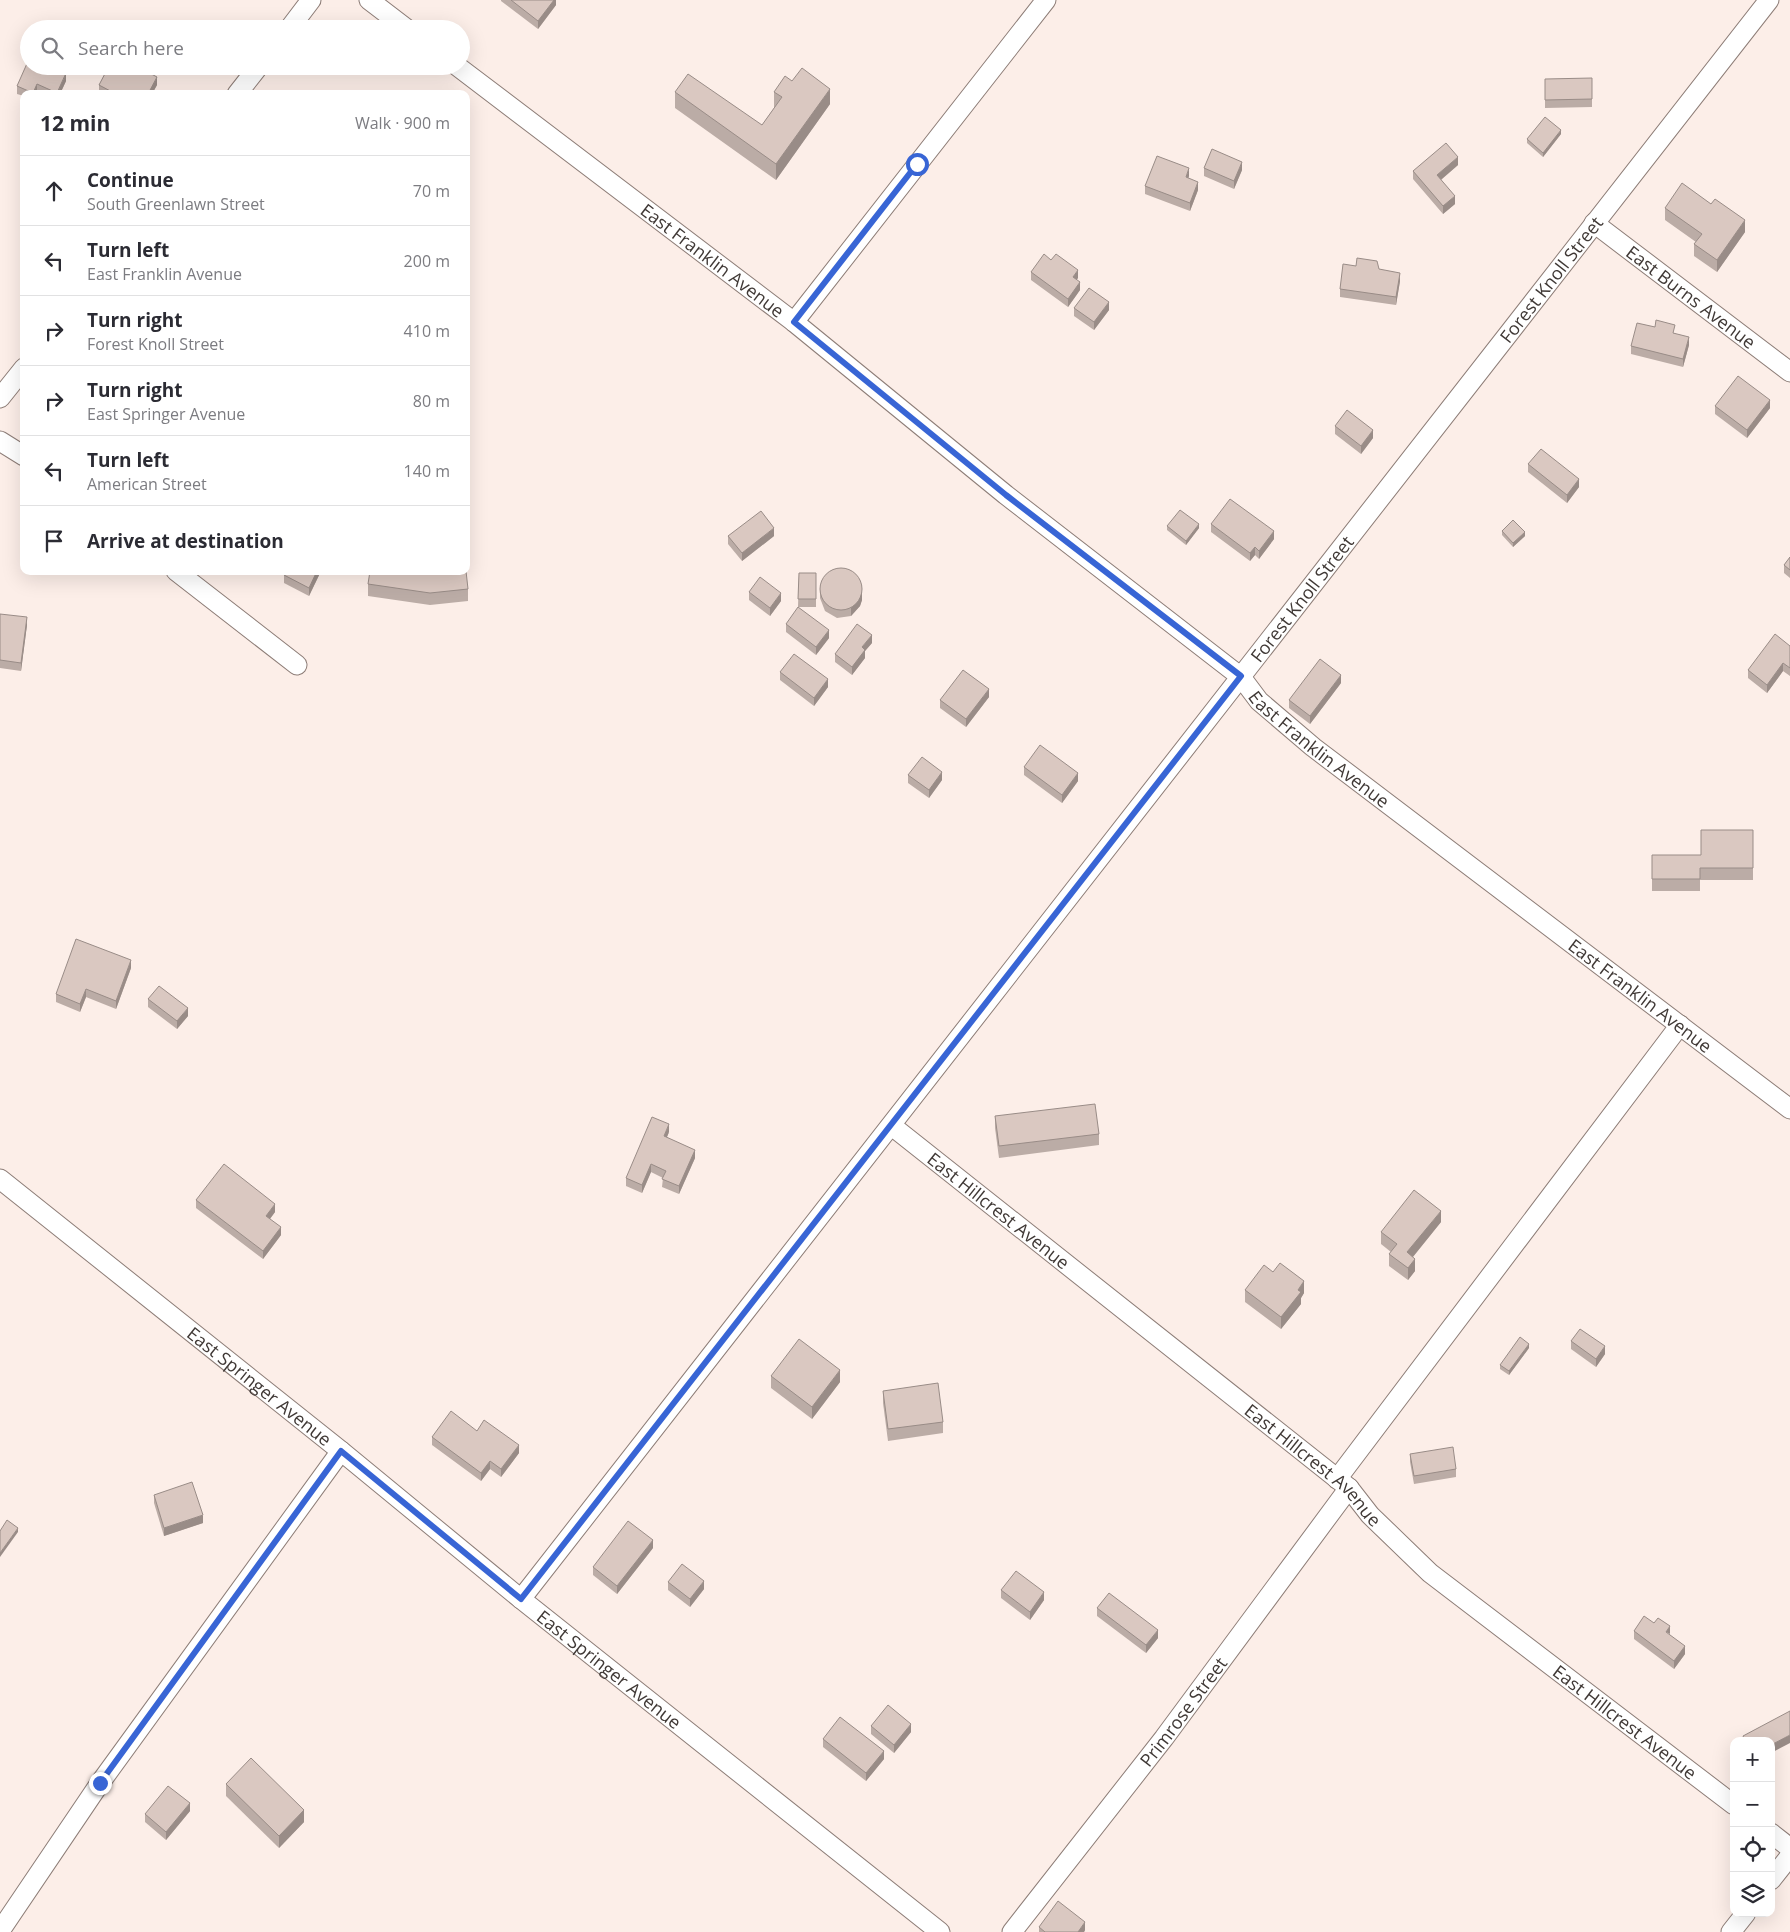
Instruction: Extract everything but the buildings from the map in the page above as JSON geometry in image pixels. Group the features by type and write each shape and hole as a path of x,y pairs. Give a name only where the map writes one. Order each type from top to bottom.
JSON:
{"street":[{"path":"296,20 311,0"},
{"path":"369,0 395,20"},
{"path":"794,322 1046,0"},
{"name":"Forest Knoll Street","path":"521,1599 1769,0"},
{"path":"241,90 252,75"},
{"name":"East Franklin Avenue","path":"469,75 794,322 1006,495 1241,676 1259,701 1313,747 1790,1108"},
{"name":"East Burns Avenue","path":"1594,223 1790,372"},
{"path":"0,398 20,373"},
{"path":"0,441 20,454"},
{"path":"181,575 296,665"},
{"name":"Primrose Street","path":"1012,1932 1164,1738 1343,1483 1680,1025"},
{"name":"East Hillcrest Avenue","path":"892,1126 1343,1483 1370,1515 1430,1573 1730,1802"},
{"name":"East Springer Avenue","path":"0,1179 341,1451 521,1599 940,1932"},
{"path":"0,1931 100,1783 341,1451"},
{"path":"1775,1836 1790,1848"},
{"path":"1775,1875 1790,1856"},
{"path":"1731,1932 1743,1917"}],"route":[{"path":"100,1783 341,1451 521,1599 892,1126 1241,676 1006,495 794,322 917,164"}]}
